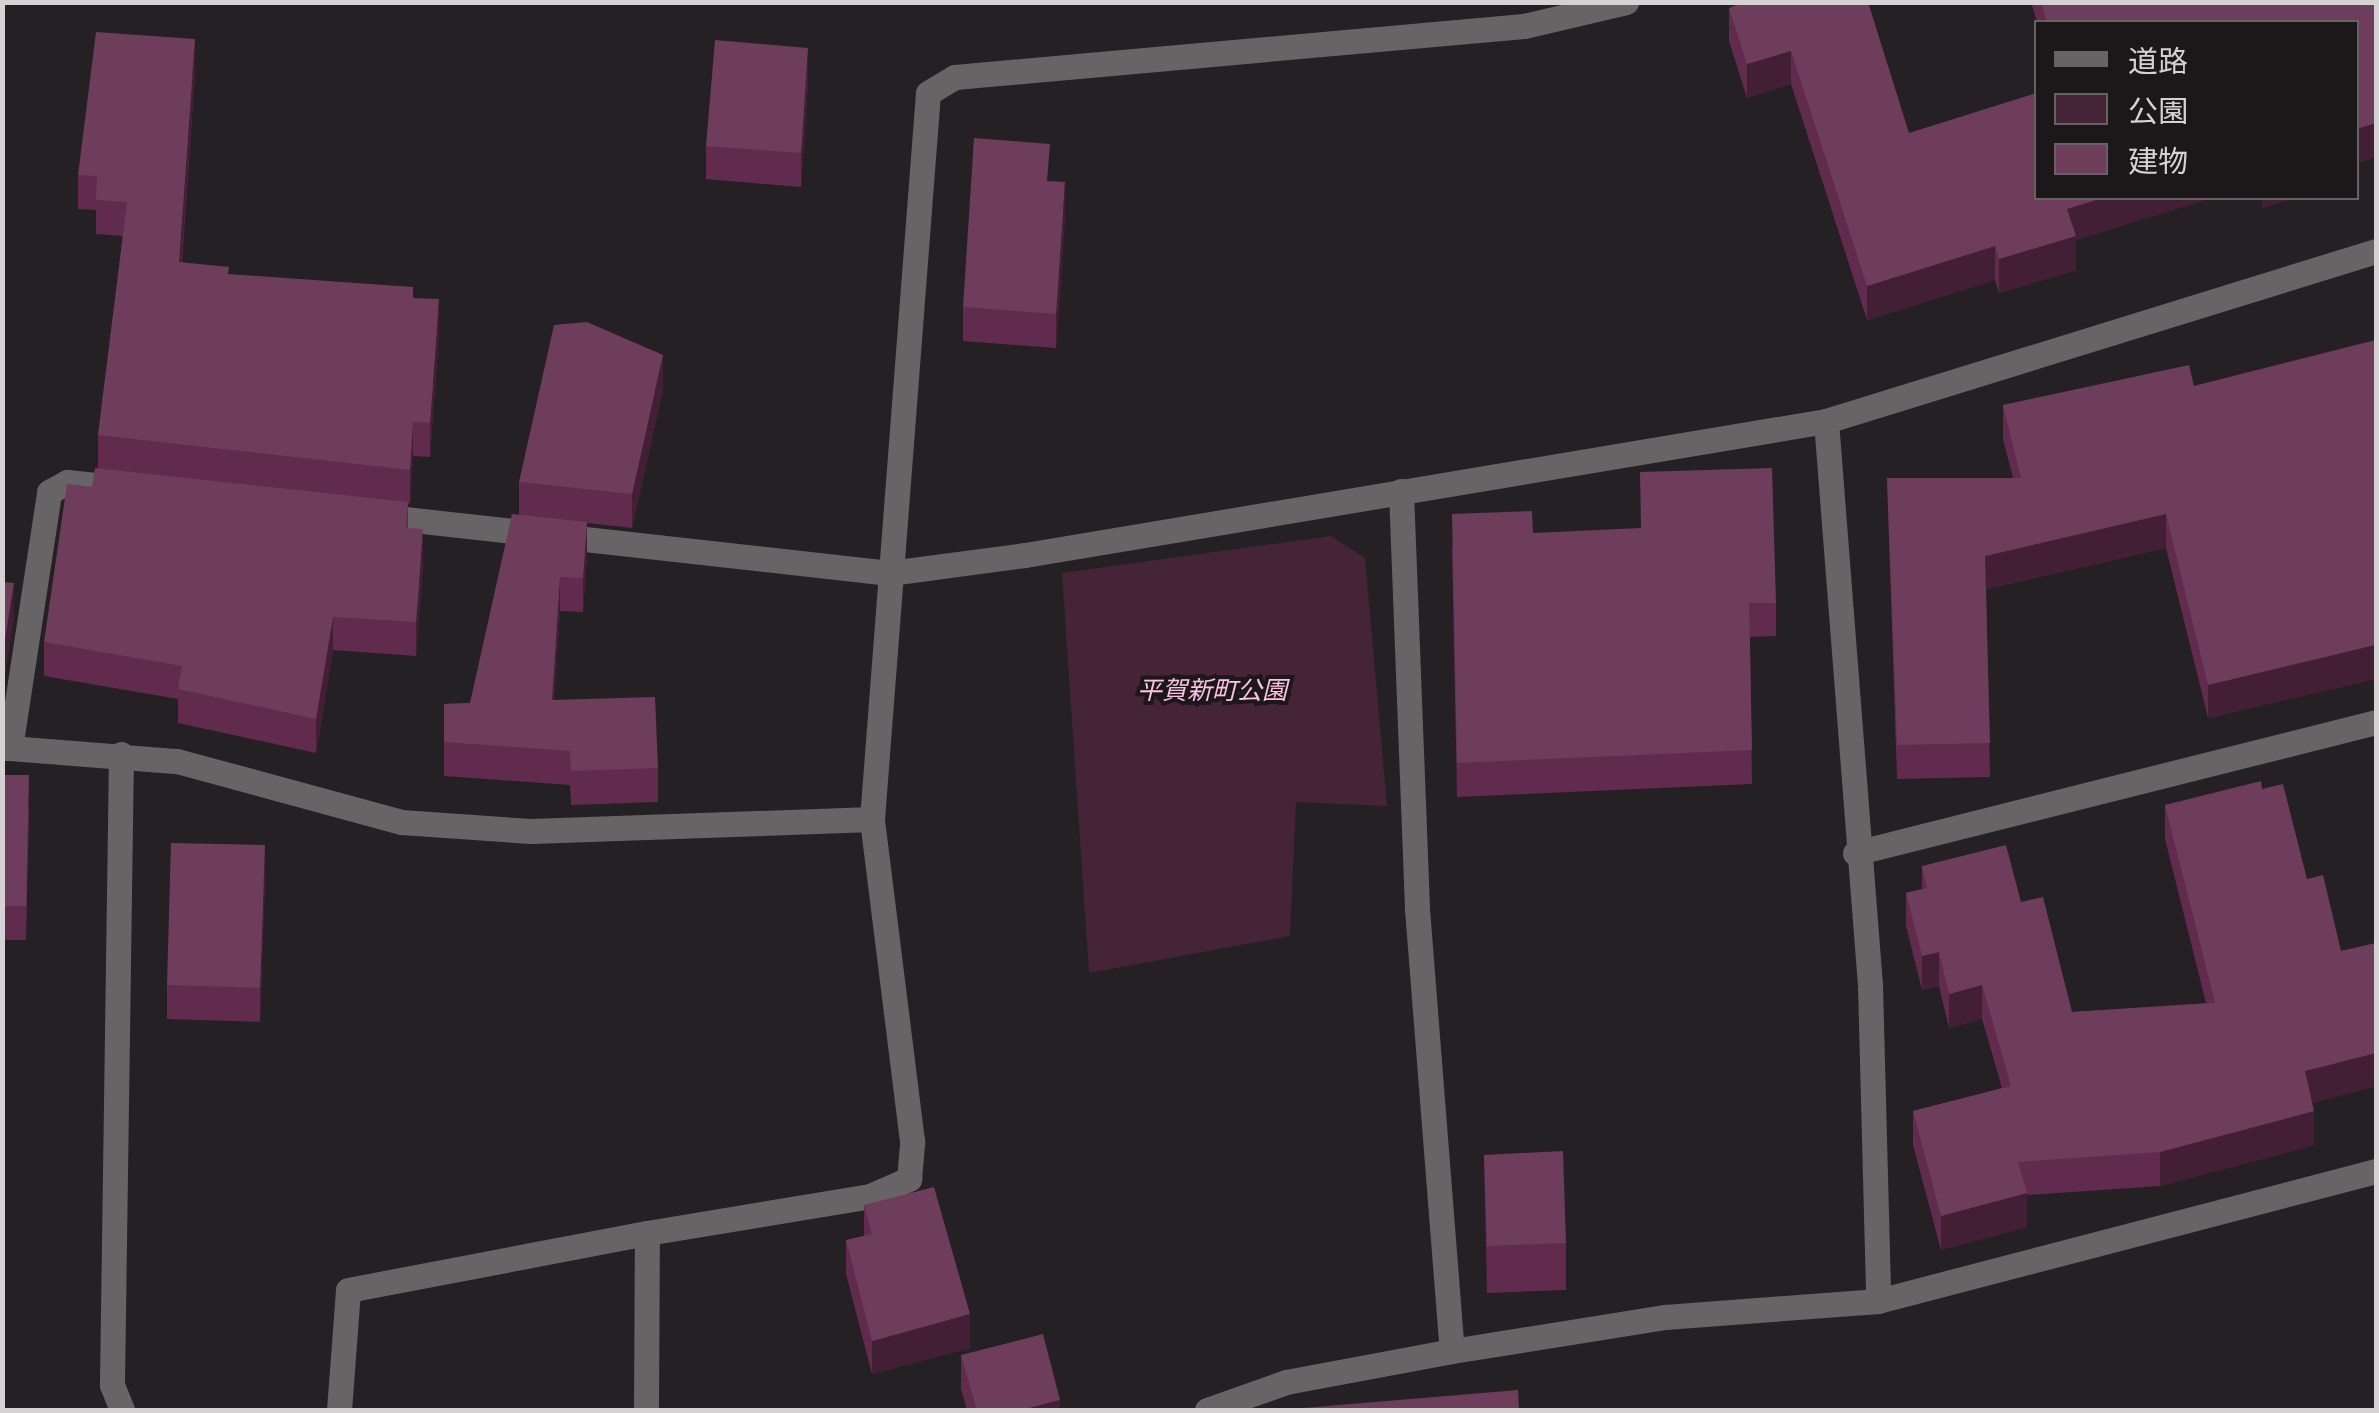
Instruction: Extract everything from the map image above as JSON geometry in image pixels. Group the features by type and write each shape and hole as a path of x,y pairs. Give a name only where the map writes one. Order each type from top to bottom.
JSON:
{"street":[{"path":"339,1410 348,1290 647,1233 870,1196 909,1178 912,1141 872,819 928,93 955,77 1504,28 1626,2"},
{"path":"341,512 890,572 1826,421 2376,251"},
{"path":"1826,421 1855,853 1870,985 1878,1301"},
{"path":"145,490 67,482 49,492 6,748 121,754 401,822 531,831 872,819"},
{"path":"1401,492 1418,909 1452,1351"},
{"path":"1855,853 2376,722"},
{"path":"121,754 112,1385 122,1410"},
{"path":"1207,1410 1286,1382 1452,1351 1665,1317 1878,1301 2376,1171"},
{"path":"646,1410 647,1233"}],"green space":[{"name":"平賀新町公園","path":"1331,536 1365,558 1387,806 1296,802 1290,936 1089,973 1062,573"}],"building":[{"path":"1744,2 1868,2 1909,133 2034,94 2034,200 2096,200 2067,209 2076,236 1999,259 1995,246 1867,286 1791,51 1747,64 1729,8"},
{"path":"2041,2 2376,2 2376,123 2359,128 2359,20 2046,20"},
{"path":"96,32 195,39 179,262 229,267 228,274 413,287 413,298 439,299 430,423 413,422 410,470 98,435 127,202 96,200 97,176 78,175"},
{"path":"715,40 808,48 801,153 706,146"},
{"path":"974,138 1050,144 1047,181 1065,182 1056,314 963,307"},
{"path":"587,322 663,355 632,494 519,482 554,325"},
{"path":"2376,340 2376,651 2375,645 2208,685 2166,514 1985,556 1990,743 1897,745 1887,478 2021,478 2003,405 2189,365 2194,386"},
{"path":"95,468 408,502 406,528 423,529 416,622 333,617 316,719 178,689 182,666 44,642 67,484 92,487"},
{"path":"1772,468 1776,603 1749,603 1752,750 1457,763 1452,514 1532,511 1533,533 1641,528 1640,472"},
{"path":"512,514 587,522 583,578 560,577 552,700 655,697 658,768 571,771 570,751 444,742 444,704 470,703"},
{"path":"2,582 14,583 5,639 2,639"},
{"path":"2,775 29,775 26,906 2,906"},
{"path":"2261,781 2262,789 2283,784 2307,879 2323,875 2341,951 2376,943 2376,1053 2305,1071 2314,1111 2160,1152 2018,1162 2027,1193 1941,1216 1913,1111 2011,1086 1982,985 1949,994 1939,952 1922,956 1906,893 1927,888 1922,866 2006,845 2021,902 2043,897 2072,1012 2215,1003 2165,805"},
{"path":"171,843 265,845 260,988 167,985"},
{"path":"1563,1151 1566,1243 1487,1246 1484,1155"},
{"path":"934,1187 970,1314 872,1341 846,1240 872,1234 864,1205"},
{"path":"1043,1334 1060,1400 1021,1410 977,1410 961,1355"},
{"path":"1518,1390 1519,1410 1279,1410"}]}
